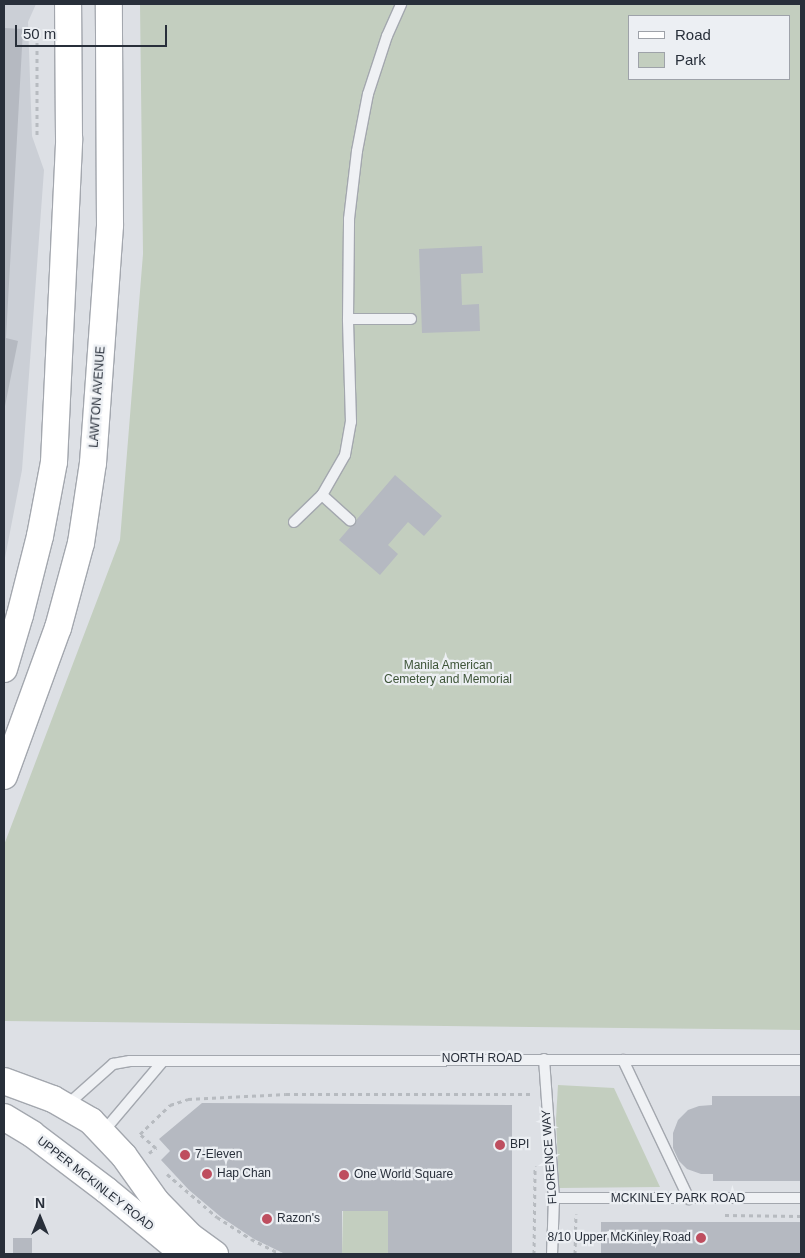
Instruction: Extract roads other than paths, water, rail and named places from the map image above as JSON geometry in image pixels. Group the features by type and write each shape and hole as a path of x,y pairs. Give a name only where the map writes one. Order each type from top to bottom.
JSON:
{"main road":[{"path":"4,669 40,536 54,462 69,138 68,4"},
{"name":"LAWTON AVENUE","path":"4,776 58,628 81,543 93,463 110,224 109,4"},
{"name":"UPPER MCKINLEY ROAD","path":"4,1081 38,1092 67,1105 91,1121 124,1156 156,1202 190,1236 214,1254"},
{"name":"UPPER MCKINLEY ROAD","path":"4,1117 32,1134 184,1254"}],"lane":[{"path":"294,522 322,495 345,454 351,422 348,319 349,219 357,151 368,94 401,4"},
{"path":"348,319 411,319"},
{"path":"322,495 350,520"},
{"name":"FLORENCE WAY","path":"544,1059 554,1198 552,1254"},
{"path":"623,1060 689,1199"},
{"name":"NORTH ROAD","path":"67,1105 114,1064 130,1061 801,1060"},
{"path":"103,1132 163,1061"},
{"name":"MCKINLEY PARK ROAD","path":"554,1198 801,1198"}],"place":[{"name":"BPI","path":"500,1145"},
{"name":"7-Eleven","path":"185,1155"},
{"name":"Hap Chan","path":"207,1174"},
{"name":"One World Square","path":"344,1175"},
{"name":"Razon's","path":"267,1219"},
{"name":"8/10 Upper McKinley Road","path":"701,1238"}],"park label":[{"name":"Manila American Cemetery and Memorial","path":"448,673"}]}
